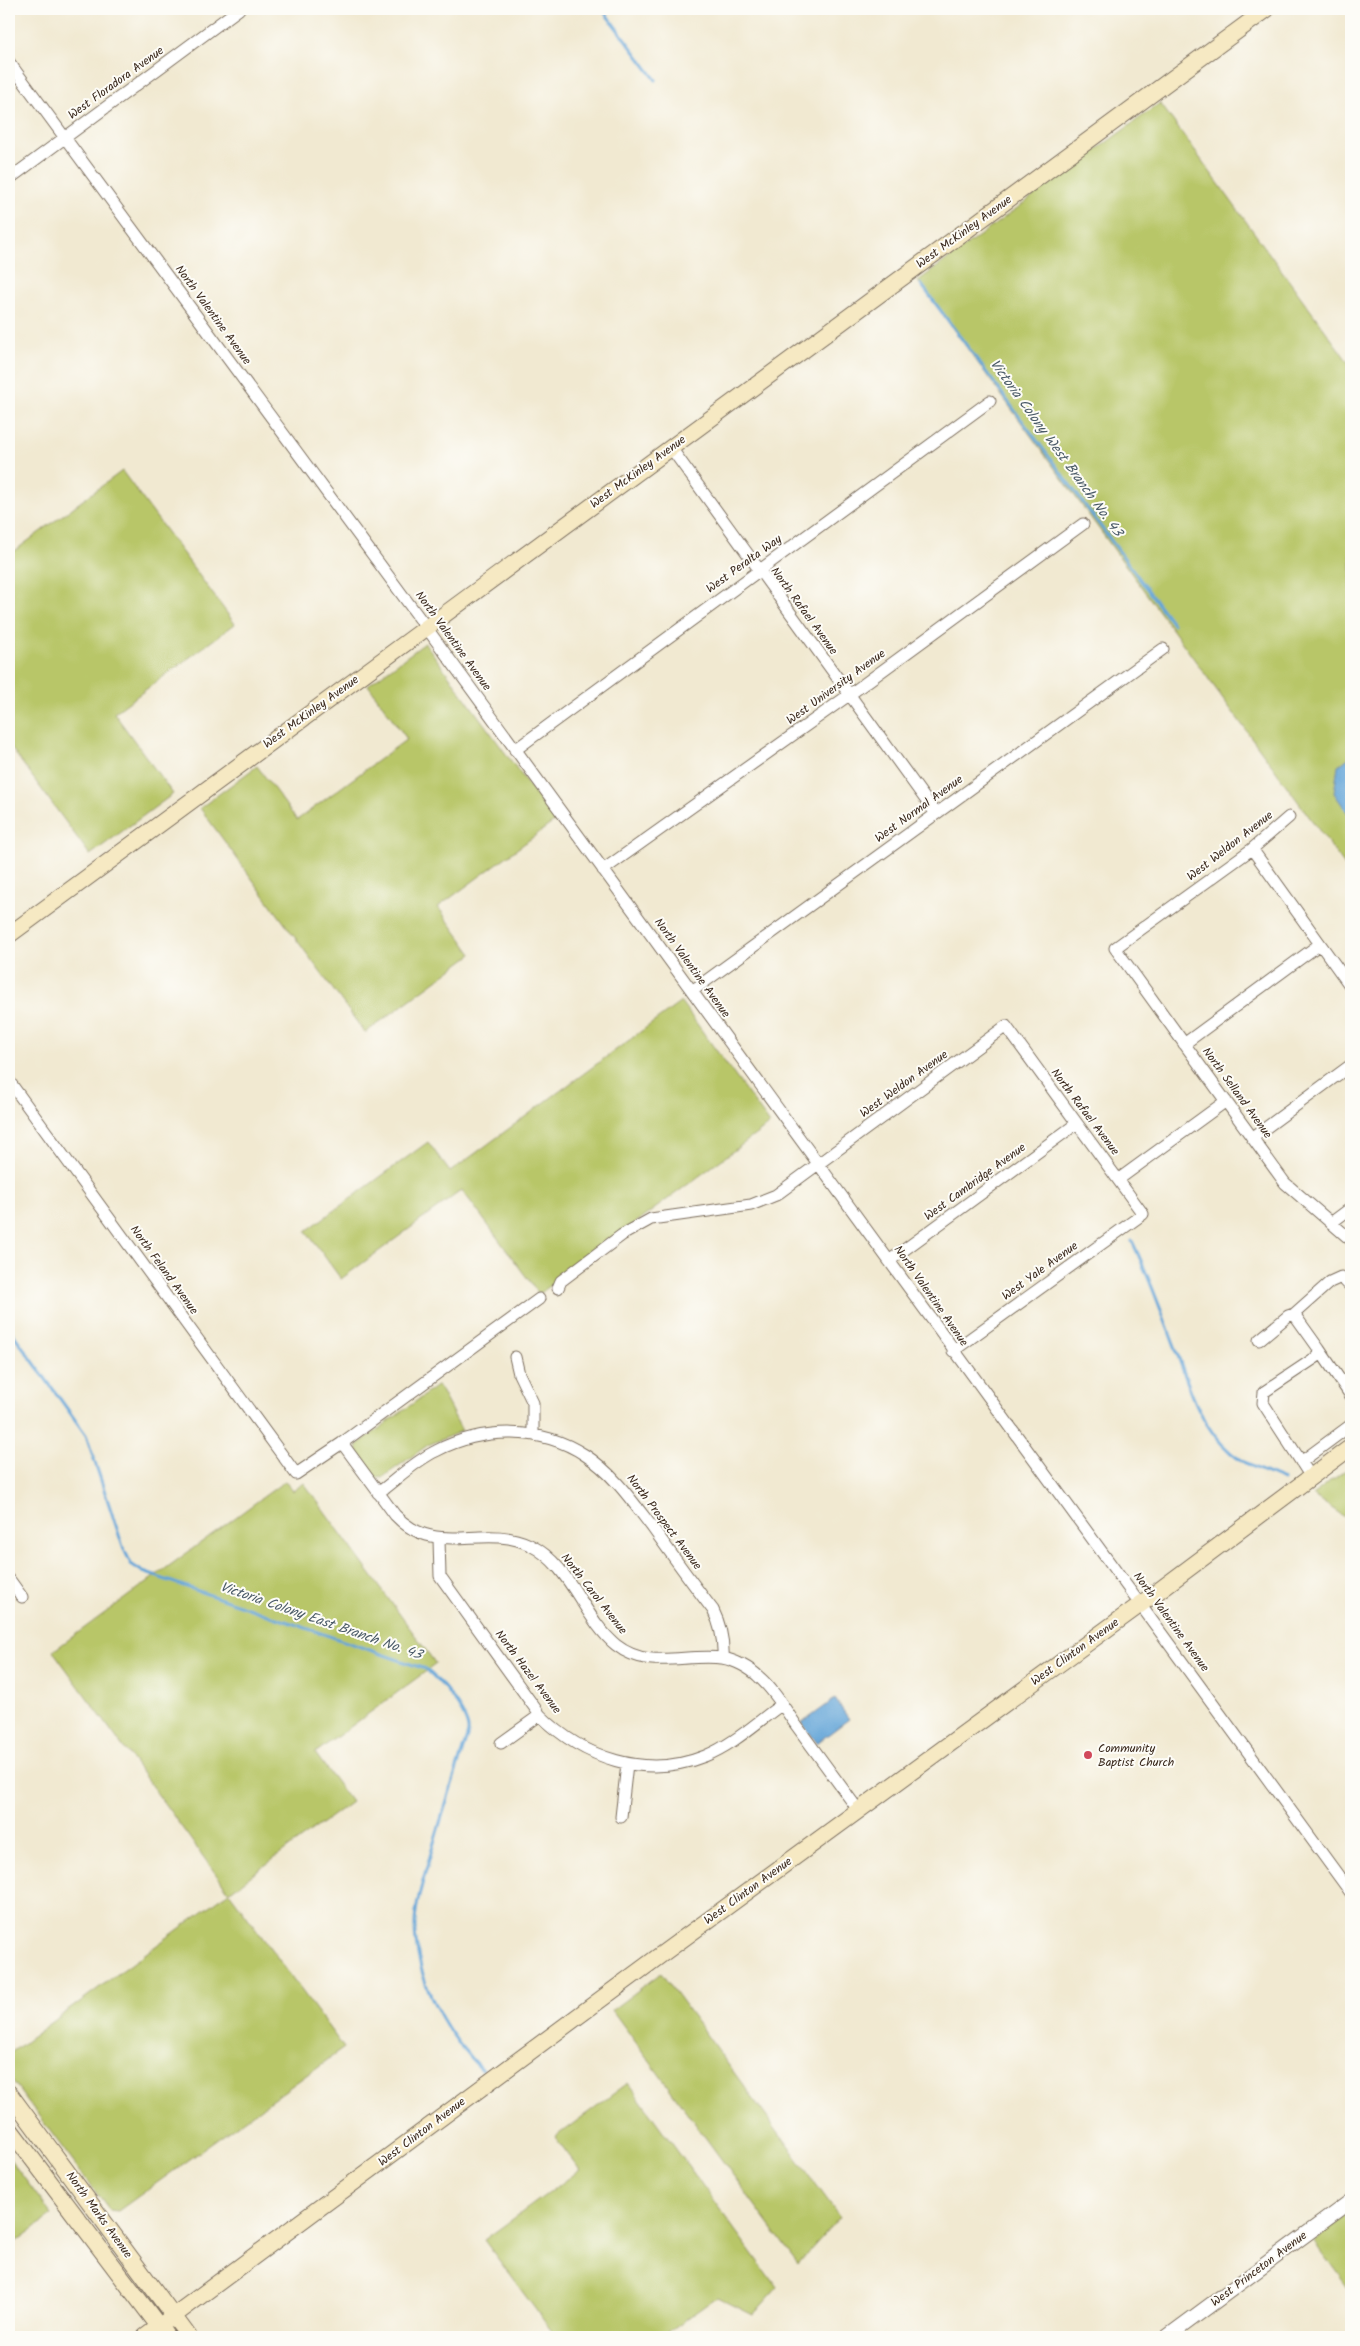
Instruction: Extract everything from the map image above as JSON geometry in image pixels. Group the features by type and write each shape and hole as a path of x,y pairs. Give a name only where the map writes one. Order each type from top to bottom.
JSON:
{"main road":[{"name":"West McKinley Avenue","path":"9,935 1267,9"},
{"name":"West Clinton Avenue","path":"145,2337 163,2332 174,2316 662,1954 1141,1604 1351,1447"},
{"name":"North Marks Avenue","path":"9,2093 189,2337"},
{"name":"North Marks Avenue","path":"9,2128 163,2332"}],"street":[{"name":"West Floradora Avenue","path":"9,179 239,9"},
{"name":"North Valentine Avenue","path":"9,62 426,627 890,1261 953,1351 1141,1604 1351,1893"},
{"name":"West Peralta Way","path":"515,750 990,401"},
{"name":"North Rafael Avenue","path":"671,448 758,571 936,814"},
{"name":"West University Avenue","path":"603,870 849,695 1083,524"},
{"name":"West Normal Avenue","path":"692,991 1163,649"},
{"name":"West Weldon Avenue","path":"1115,948 1252,849 1289,818"},
{"path":"1252,849 1351,987"},
{"path":"1184,1044 1320,944"},
{"name":"North Selland Avenue","path":"1115,948 1285,1183 1351,1240"},
{"name":"North Rafael Avenue","path":"1006,1026 1143,1214"},
{"name":"West Weldon Avenue","path":"558,1288 561,1281 614,1241 651,1219 752,1205 776,1195 1006,1026"},
{"path":"1252,1138 1351,1065"},
{"name":"North Feland Avenue","path":"9,1081 298,1474 342,1443"},
{"path":"1119,1179 1226,1101"},
{"name":"West Cambridge Avenue","path":"890,1261 1076,1124"},
{"path":"1331,1222 1351,1208"},
{"name":"West Yale Avenue","path":"953,1351 1143,1214"},
{"path":"1259,1340 1288,1316 1294,1314 1330,1282 1341,1277 1351,1287"},
{"path":"342,1443 539,1300"},
{"path":"1294,1314 1351,1396"},
{"path":"1311,1477 1263,1403 1264,1392 1318,1356 1319,1349"},
{"path":"378,1493 421,1460 449,1444 494,1433 532,1434 533,1403 519,1374 516,1356"},
{"path":"1301,1462 1351,1425"},
{"name":"North Prospect Avenue","path":"532,1434 560,1442 586,1455 624,1491 719,1621 723,1636 722,1658"},
{"name":"North Carol Avenue","path":"342,1443 378,1493 404,1524 417,1533 439,1539 506,1538 531,1546 559,1570 607,1636 616,1645 636,1656 658,1661 722,1658 743,1666 760,1677 859,1811"},
{"name":"North Hazel Avenue","path":"439,1539 440,1576 540,1715 554,1729 579,1746 609,1760 628,1764 672,1764 704,1756 736,1738 781,1705"},
{"path":"9,1579 22,1598"},
{"path":"501,1743 540,1715"},
{"path":"620,1817 628,1764"},
{"name":"West Princeton Avenue","path":"1167,2337 1351,2201"}],"green space":[{"path":"1160,103 1351,366 1351,874 918,281"},
{"path":"122,471 235,624 114,713 173,794 90,855 9,745 9,555"},
{"path":"425,643 555,821 438,907 472,954 365,1033 200,808 257,766 297,820 407,739 368,685"},
{"path":"681,1002 770,1124 539,1294 462,1190 341,1279 306,1231 428,1142 450,1172"},
{"path":"438,1385 462,1431 428,1445 383,1477 376,1478 357,1453 358,1444"},
{"path":"1351,1466 1351,1521 1312,1495"},
{"path":"285,1481 293,1491 304,1483 436,1664 315,1753 351,1802 229,1892 53,1651"},
{"path":"229,1892 344,2048 118,2211 109,2210 9,2076 9,2054"},
{"path":"661,1973 840,2217 798,2264 612,2010"},
{"path":"628,2083 777,2288 753,2315 717,2297 661,2337 556,2337 484,2240 580,2170 555,2137"},
{"path":"9,2158 52,2215 9,2247"},
{"path":"1351,2212 1351,2292 1313,2240"}],"water":[{"path":"1351,756 1351,818 1334,793 1338,766"},
{"path":"835,1699 849,1719 817,1743 802,1723"}],"waterway":[{"name":"Victoria Colony West Branch No. 43","path":"602,9 656,80"},
{"name":"Victoria Colony West Branch No. 43","path":"921,284 1173,624"},
{"name":"Victoria Colony West Branch No. 43","path":"1132,1241 1155,1295 1191,1392 1211,1431 1237,1458 1284,1480"},
{"name":"Victoria Colony East Branch No. 43","path":"9,1328 86,1435 123,1547 131,1564 143,1572 425,1669 445,1689 459,1708 464,1717 468,1733 438,1828 417,1904 415,1930 417,1950 422,1969 436,2006 456,2040 482,2070"}],"place":[{"name":"Community Baptist Church","path":"1088,1755"}]}
